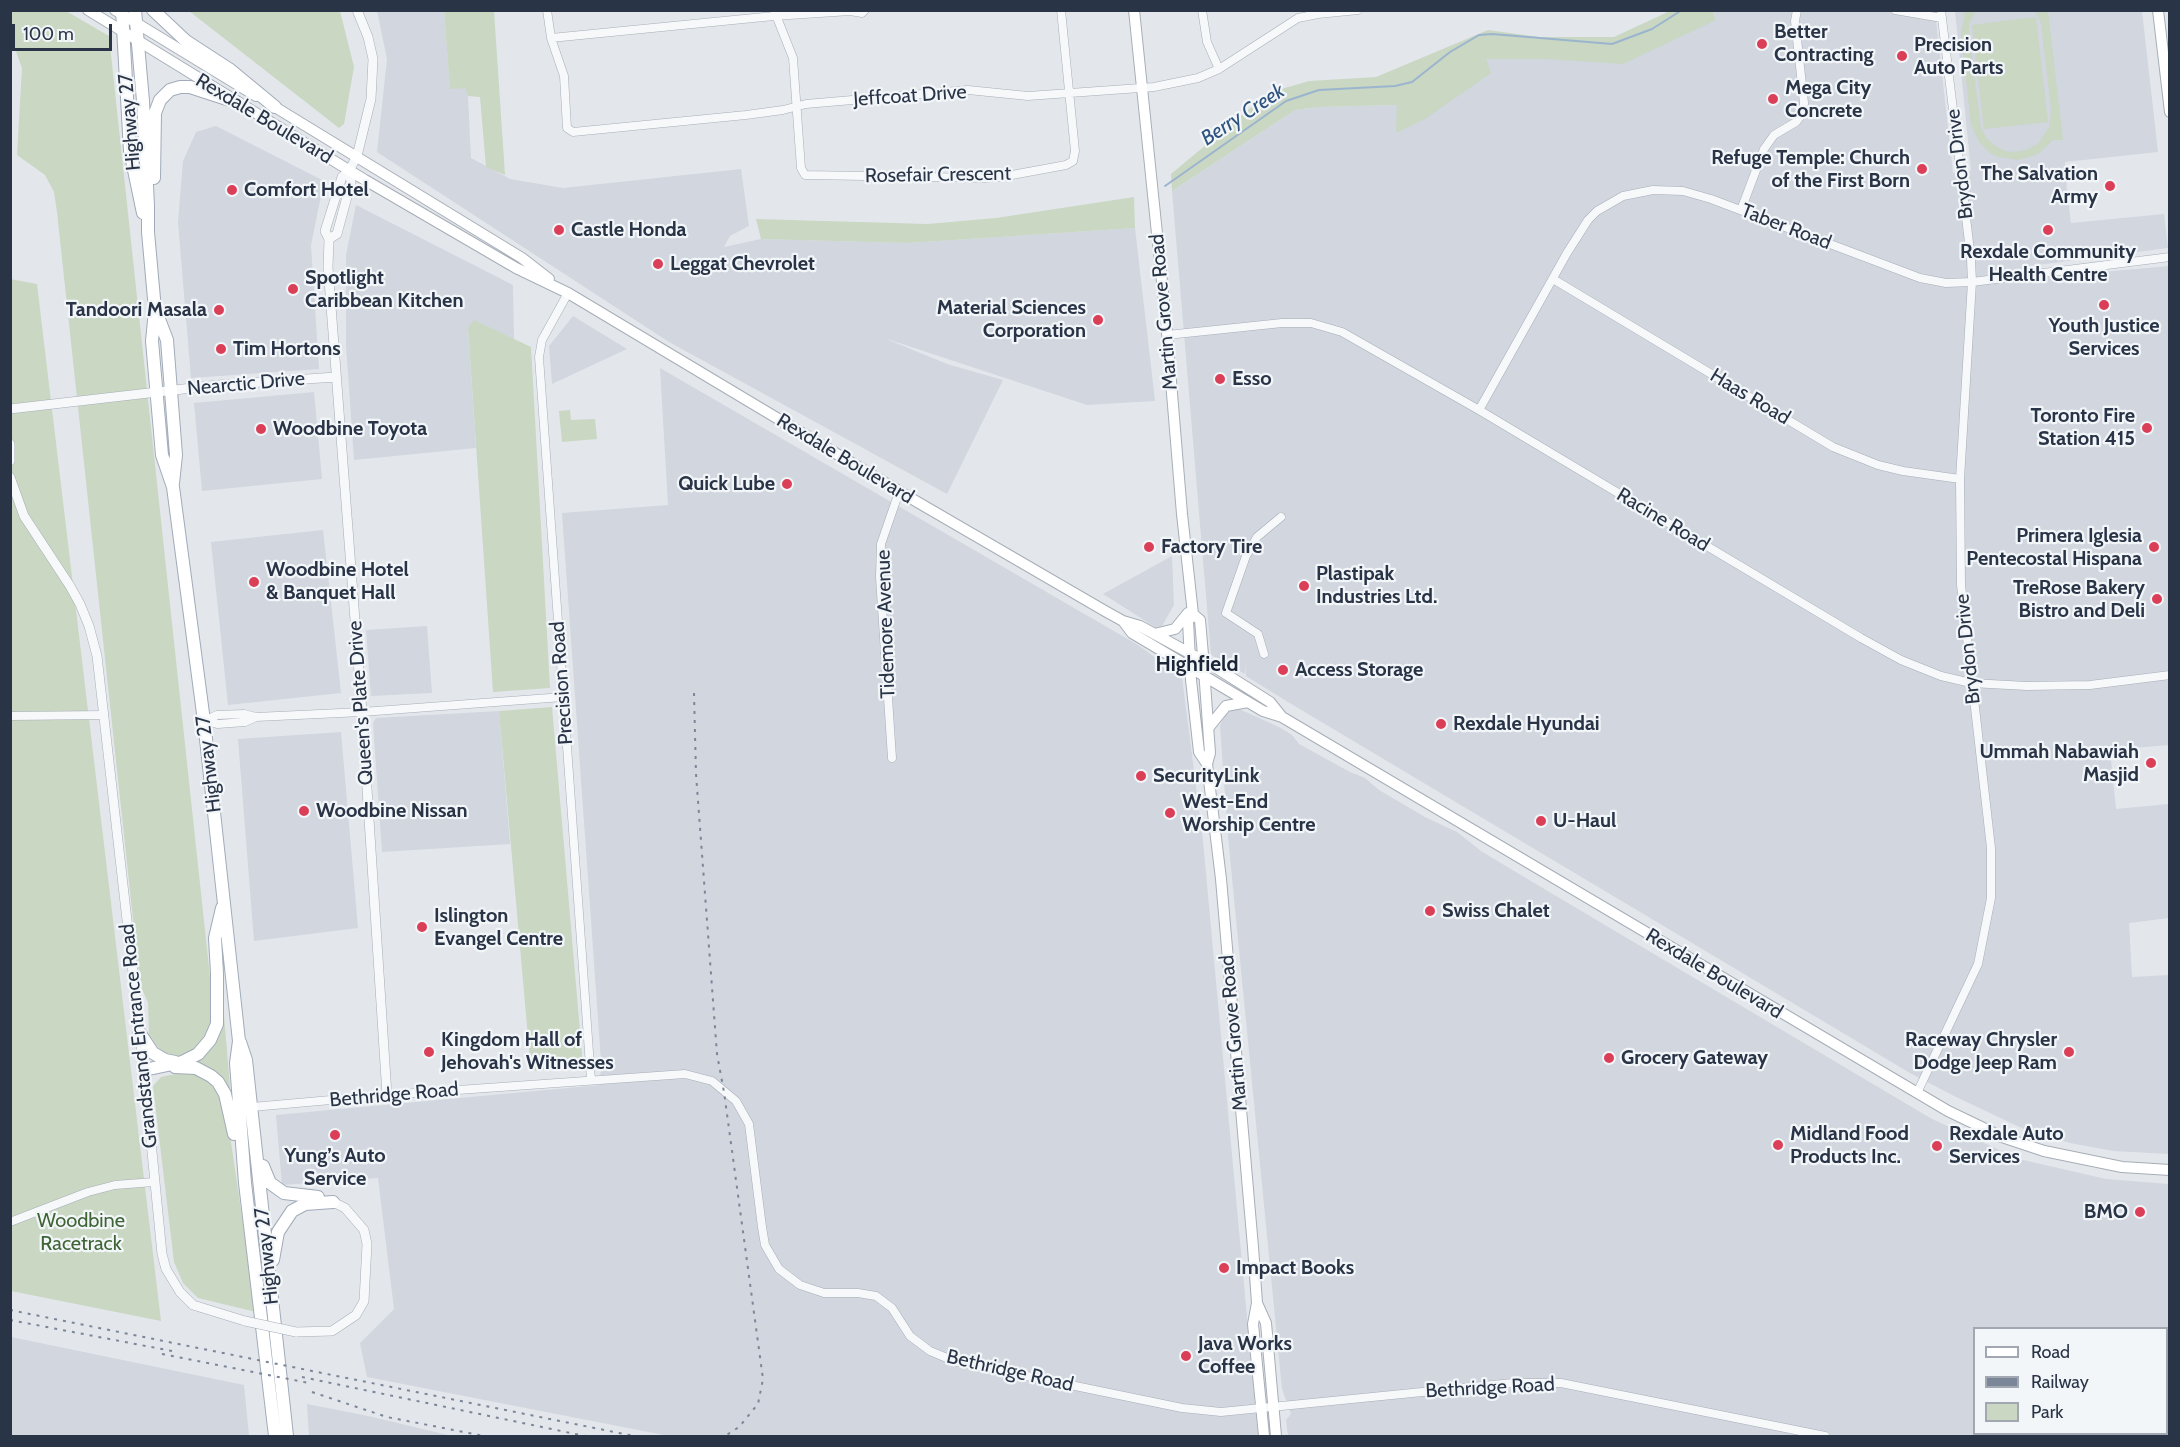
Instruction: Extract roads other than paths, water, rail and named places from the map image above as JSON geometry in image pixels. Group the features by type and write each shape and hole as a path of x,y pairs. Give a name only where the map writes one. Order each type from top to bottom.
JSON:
{"main road":[{"name":"Rexdale Boulevard","path":"88,10 349,171 516,268 568,293 899,492 1123,621 1140,626 1203,661 1270,702 1282,717"},
{"name":"Highway 27","path":"135,10 155,310 152,342 162,455 173,487 204,721 239,1041 237,1063 245,1183 275,1437"},
{"path":"153,10 186,41 229,69 275,107"},
{"name":"Martin Grove Road","path":"1134,10 1192,611 1188,621 1199,752 1207,764"},
{"path":"2158,10 2169,112"},
{"name":"Rexdale Boulevard","path":"119,12 522,258 568,293"},
{"name":"Highway 27","path":"119,12 124,33 130,151 148,232"},
{"path":"148,206 154,176 154,122 160,100 170,90 184,86 236,102"},
{"name":"Highway 27","path":"155,310 166,340 176,455 173,487"},
{"path":"1154,634 1175,628 1192,611"},
{"name":"Martin Grove Road","path":"1192,611 1200,620 1209,728 1210,753 1207,764 1221,879 1257,1303 1253,1324 1264,1437"},
{"name":"Rexdale Boulevard","path":"1123,621 1132,633 1263,711 1282,717 1917,1093 1975,1125 2044,1151 2122,1167 2169,1170"},
{"path":"1209,728 1226,706 1248,702"},
{"path":"144,1070 182,1062 206,1047 216,1024 217,973 214,938 224,898"},
{"path":"139,1032 153,1053 170,1061 182,1062"},
{"name":"Highway 27","path":"239,1041 246,1060 252,1107 286,1437"},
{"path":"168,1065 176,1068 196,1068 218,1082 225,1094 233,1121 245,1183"},
{"path":"254,1126 264,1172 270,1183 284,1193 319,1197 333,1202"},
{"path":"272,1306 273,1252 278,1232 292,1211 305,1204 333,1202"},
{"name":"Martin Grove Road","path":"1257,1303 1266,1323 1276,1437"}],"street":[{"name":"Queen's Plate Drive","path":"357,10 368,37 373,59 371,99 357,156 349,171 342,177 325,231 329,239 328,267 362,712 387,1095"},
{"name":"Jeffcoat Drive","path":"547,10 551,38 564,76 567,128 573,132 746,116 806,104 968,90 1028,96 1142,88 1198,78 1219,69 1298,14 1358,10"},
{"path":"551,38 774,13 850,11 862,13 865,10"},
{"path":"1061,10 1070,94"},
{"path":"1202,10 1207,42 1219,69"},
{"path":"1741,210 1764,148 1774,135 1796,122 1803,113 1804,103 1795,21 1797,10"},
{"path":"1895,10 1942,14"},
{"path":"774,13 793,58 796,107"},
{"name":"Brydon Drive","path":"1917,1093 1978,964 1991,898 1991,848 1961,585 1960,479 1972,282 1942,14"},
{"name":"Rosefair Crescent","path":"796,107 801,168 805,176 1001,177 1066,165 1073,161 1075,151 1070,94"},
{"name":"Taber Road","path":"1479,410 1588,220 1597,211 1623,196 1653,190 1683,190 1920,278 1946,283 1972,282 2169,257"},
{"name":"Haas Road","path":"1553,279 1833,447 1878,465 1960,479"},
{"name":"Precision Road","path":"568,293 542,340 539,357 591,1080"},
{"name":"Racine Road","path":"1167,335 1282,323 1311,324 1342,332 1479,410 1881,649 1938,675 1971,683 2026,686 2090,685 2169,675"},
{"name":"Nearctic Drive","path":"10,409 157,392 336,377"},
{"path":"10,444 10,461"},
{"name":"Grandstand Entrance Road","path":"10,477 24,516 70,586 89,626 97,656 144,1070 162,1254 166,1269 180,1292 193,1305 245,1321 296,1332 332,1331 356,1316 364,1301 367,1244 364,1230 357,1219 345,1208 333,1202"},
{"name":"Tidemore Avenue","path":"892,758 880,577 881,544 899,492"},
{"path":"1264,654 1258,634 1226,614 1246,556 1257,537 1281,517"},
{"path":"204,721 217,715 244,714 256,717 362,712 563,697"},
{"path":"10,716 104,715"},
{"name":"Bethridge Road","path":"252,1107 685,1074 712,1082 736,1101 749,1124 763,1236 765,1245 779,1269 800,1285 824,1293 858,1293 876,1296 892,1308 910,1336 930,1351 954,1361 1182,1408 1221,1412 1513,1383 1561,1383 1825,1437"},
{"path":"10,1222 88,1192 115,1185 154,1182"}],"waterway":[{"name":"Berry Creek","path":"1165,186 1286,101 1319,90 1395,86 1412,82 1450,52 1479,35 1492,34 1612,44 1652,29 1682,10"}],"railway":[{"path":"694,693 696,774 717,1054 763,1379 758,1404 739,1427 725,1436"},
{"path":"10,1310 634,1436"},
{"path":"10,1320 172,1351"},
{"path":"162,1354 309,1383"},
{"path":"302,1377 585,1436"},
{"path":"312,1392 387,1417 484,1436"}],"place":[{"name":"Better Contracting","path":"1762,44"},
{"name":"Precision Auto Parts","path":"1902,56"},
{"name":"Mega City Concrete","path":"1773,99"},
{"name":"Refuge Temple: Church of the First Born","path":"1922,169"},
{"name":"The Salvation Army","path":"2110,186"},
{"name":"Comfort Hotel","path":"232,190"},
{"name":"Castle Honda","path":"559,230"},
{"name":"Rexdale Community Health Centre","path":"2048,230"},
{"name":"Leggat Chevrolet","path":"658,264"},
{"name":"Spotlight Caribbean Kitchen","path":"293,289"},
{"name":"Youth Justice Services","path":"2104,305"},
{"name":"Tandoori Masala","path":"219,310"},
{"name":"Material Sciences Corporation","path":"1098,320"},
{"name":"Tim Hortons","path":"221,349"},
{"name":"Esso","path":"1220,379"},
{"name":"Toronto Fire Station 415","path":"2147,428"},
{"name":"Woodbine Toyota","path":"261,429"},
{"name":"Quick Lube","path":"787,484"},
{"name":"Factory Tire","path":"1149,547"},
{"name":"Primera Iglesia Pentecostal Hispana","path":"2154,547"},
{"name":"Woodbine Hotel & Banquet Hall","path":"254,582"},
{"name":"Plastipak Industries Ltd.","path":"1304,586"},
{"name":"TreRose Bakery Bistro and Deli","path":"2157,599"},
{"name":"Access Storage","path":"1283,670"},
{"name":"Rexdale Hyundai","path":"1441,724"},
{"name":"Ummah Nabawiah Masjid","path":"2151,763"},
{"name":"SecurityLink","path":"1141,776"},
{"name":"Woodbine Nissan","path":"304,811"},
{"name":"West-End Worship Centre","path":"1170,813"},
{"name":"U-Haul","path":"1541,821"},
{"name":"Swiss Chalet","path":"1430,911"},
{"name":"Islington Evangel Centre","path":"422,927"},
{"name":"Kingdom Hall of Jehovah's Witnesses","path":"429,1052"},
{"name":"Raceway Chrysler Dodge Jeep Ram","path":"2069,1052"},
{"name":"Grocery Gateway","path":"1609,1058"},
{"name":"Yung’s Auto Service","path":"335,1135"},
{"name":"Midland Food Products Inc.","path":"1778,1145"},
{"name":"Rexdale Auto Services","path":"1937,1146"},
{"name":"BMO","path":"2140,1212"},
{"name":"Impact Books","path":"1224,1268"},
{"name":"Java Works Coffee","path":"1186,1356"}],"district":[{"name":"Highfield","path":"1197,665"}],"park label":[{"name":"Woodbine Racetrack","path":"81,1232"}]}
